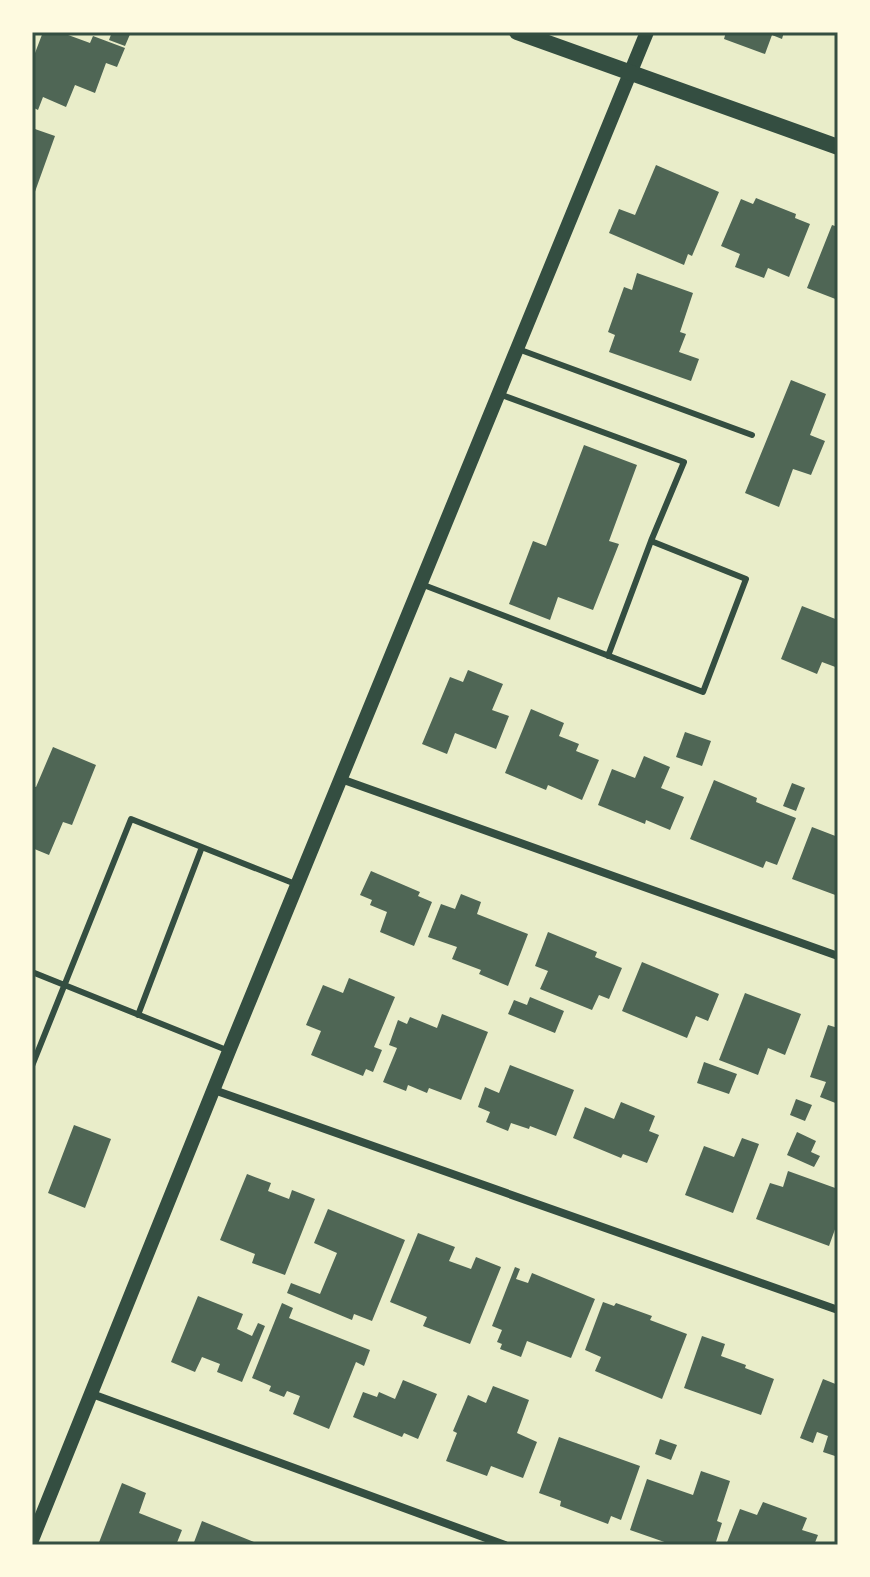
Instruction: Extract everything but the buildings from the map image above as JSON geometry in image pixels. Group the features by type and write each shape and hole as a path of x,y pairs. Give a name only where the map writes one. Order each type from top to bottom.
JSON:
{"main road":[{"path":"517,32 838,147"}],"street":[{"path":"32,1540 647,32"},
{"path":"341,779 838,956"},
{"path":"214,1090 838,1310"},
{"path":"92,1394 505,1545"}],"lane":[{"path":"518,349 752,435"},
{"path":"499,394 684,462 608,656"},
{"path":"421,584 703,692 746,579 651,541"},
{"path":"32,1066 131,819 298,885"},
{"path":"138,1015 202,847"},
{"path":"32,972 229,1051"}]}
